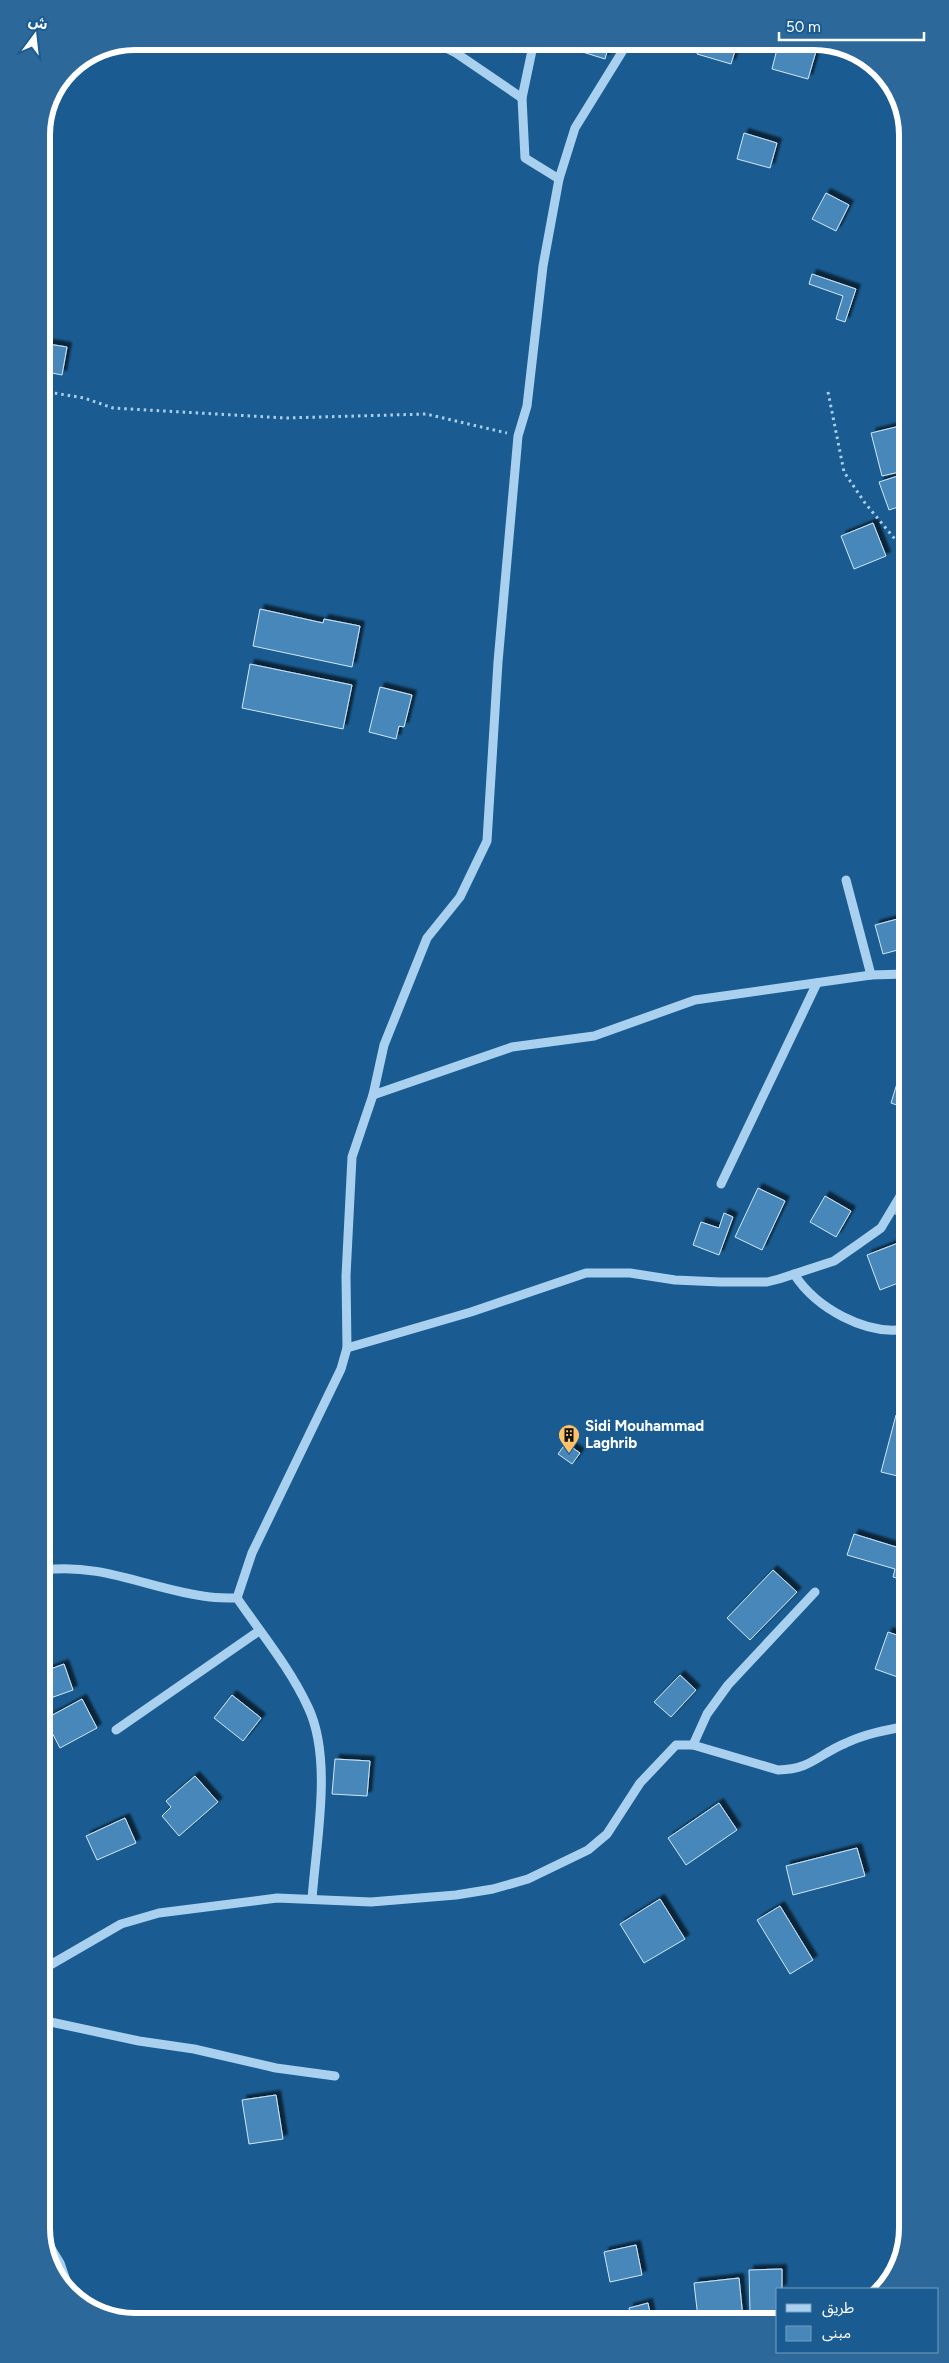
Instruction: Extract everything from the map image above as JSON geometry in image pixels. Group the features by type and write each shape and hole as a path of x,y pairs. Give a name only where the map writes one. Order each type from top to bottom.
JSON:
{"street":[{"path":"450,50 522,98"},
{"path":"532,50 522,98 525,158 560,179"},
{"path":"237,1598 252,1553 330,1394 341,1369 347,1348 346,1276 352,1156 373,1095 384,1045 427,938 460,898 487,841 498,662 518,436 527,406 543,266 560,179 575,128 623,50"},
{"path":"846,880 871,975"},
{"path":"373,1095 512,1047 594,1036 695,1000 871,975 899,974"},
{"path":"721,1184 818,983"},
{"path":"347,1348 471,1312 586,1273 630,1273 675,1280 767,1282 834,1261 881,1228 899,1198"},
{"path":"794,1274 827,1307 855,1323 862,1326 899,1330"},
{"path":"50,1570 84,1571 127,1578 210,1597 237,1598"},
{"path":"694,1745 707,1714 728,1685 815,1592"},
{"path":"237,1598 309,1708 320,1750 322,1775 312,1899"},
{"path":"116,1730 259,1631"},
{"path":"50,1966 121,1924 159,1913 269,1899 371,1902 456,1895 493,1889 528,1879 588,1850 607,1834 640,1783 672,1748 680,1744 694,1745 778,1770 791,1770 811,1764 827,1752 867,1734 899,1728"},
{"path":"50,2022 139,2041 194,2049 276,2068 335,2076"},
{"path":"55,2255 64,2275"}],"path":[{"path":"50,392 84,398 113,408 286,418 426,414 518,436"},
{"path":"828,392 844,472 865,503 899,544"}],"building":[{"path":"576,50 608,50 605,59"},
{"path":"698,50 735,50 731,64 697,54"},
{"path":"777,50 816,50 808,79 772,69"},
{"path":"744,133 777,143 770,168 737,159"},
{"path":"826,193 849,205 836,231 812,219"},
{"path":"812,274 856,289 845,322 836,319 843,296 809,284"},
{"path":"50,344 67,347 62,375 50,373"},
{"path":"899,426 899,472 882,476 871,433"},
{"path":"899,476 899,507 889,510 879,482"},
{"path":"873,523 886,556 854,569 841,536"},
{"path":"260,609 323,623 324,619 360,626 352,667 253,646"},
{"path":"250,664 352,685 343,729 242,708"},
{"path":"380,687 412,695 404,727 399,726 396,739 369,732"},
{"path":"899,919 899,950 883,954 875,925"},
{"path":"899,1077 899,1106 891,1103"},
{"path":"758,1188 785,1201 762,1250 735,1237"},
{"path":"825,1196 851,1211 836,1237 810,1222"},
{"path":"899,1206 899,1217 894,1213"},
{"path":"724,1213 733,1217 719,1255 693,1245 701,1222 719,1228"},
{"path":"898,1243 899,1283 880,1290 867,1255"},
{"path":"896,1415 899,1416 899,1476 881,1472"},
{"name":"Sidi Mouhammad Laghrib","path":"566,1443 580,1453 572,1464 558,1454"},
{"path":"854,1534 899,1548 899,1579 893,1577 895,1569 847,1555"},
{"path":"773,1570 797,1592 750,1640 727,1618"},
{"path":"888,1632 899,1636 899,1678 875,1669"},
{"path":"64,1664 73,1690 50,1698 50,1669"},
{"path":"680,1675 696,1690 671,1717 654,1702"},
{"path":"232,1695 261,1718 243,1741 214,1718"},
{"path":"82,1699 97,1728 60,1748 50,1729 50,1716"},
{"path":"335,1759 370,1761 367,1796 332,1794"},
{"path":"195,1776 218,1802 179,1836 162,1816 171,1807 166,1801"},
{"path":"719,1803 737,1830 686,1865 668,1838"},
{"path":"125,1818 136,1843 97,1860 86,1836"},
{"path":"857,1848 865,1876 793,1895 786,1866"},
{"path":"660,1899 685,1939 644,1963 620,1924"},
{"path":"780,1906 813,1960 790,1974 757,1920"},
{"path":"276,2095 283,2139 249,2144 242,2100"},
{"path":"636,2245 642,2275 610,2282 604,2252"},
{"path":"782,2269 782,2288 776,2288 776,2311 750,2312 749,2270"},
{"path":"739,2278 742,2313 697,2313 694,2283"},
{"path":"648,2303 650,2313 630,2313 629,2308"}],"place":[{"name":"Sidi Mouhammad Laghrib","path":"569,1454"}]}
